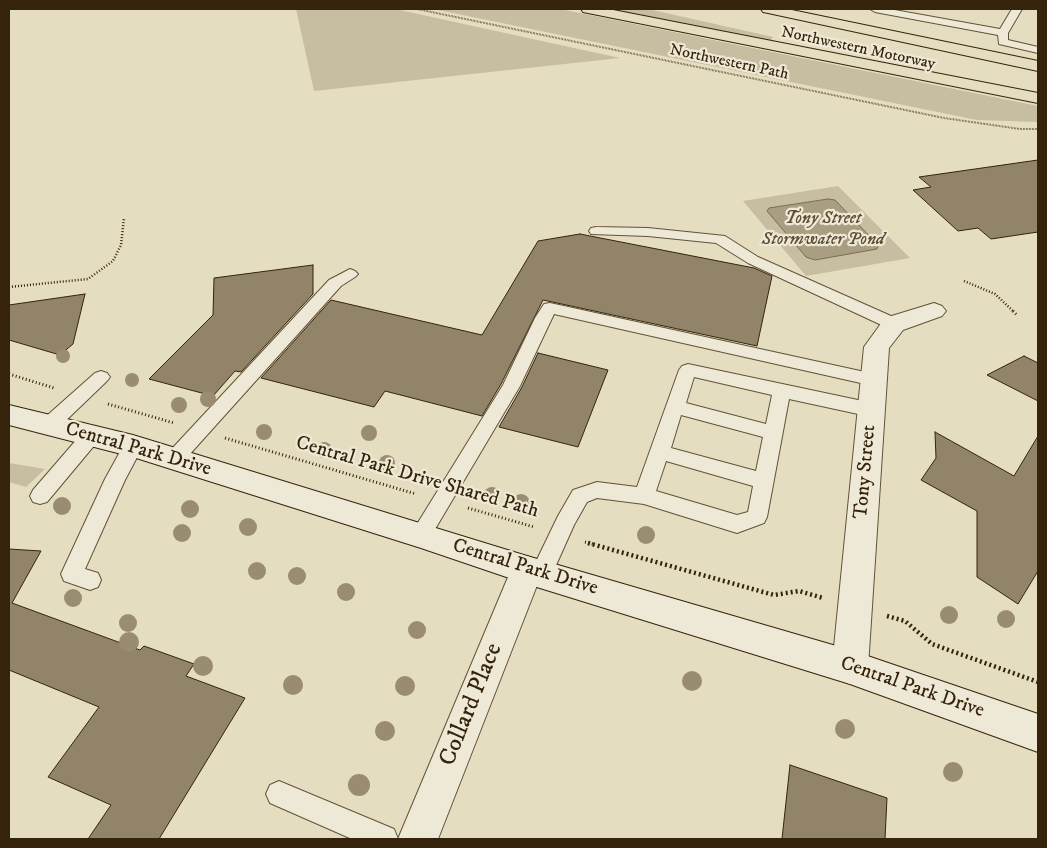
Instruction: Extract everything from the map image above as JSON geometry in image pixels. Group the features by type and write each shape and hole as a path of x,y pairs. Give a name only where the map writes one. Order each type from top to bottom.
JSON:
{"highway":[{"path":"588,9 1038,98"},
{"name":"Northwestern Motorway","path":"768,9 1038,66"},
{"name":"Northwestern Motorway","path":"795,34 1038,88"}],"main road":[{"path":"894,324 934,311"},
{"name":"Tony Street","path":"850,667 877,347 894,324"},
{"name":"Central Park Drive","path":"9,415 133,446 534,572 850,667 1038,733"},
{"name":"Collard Place","path":"418,839 534,572"}],"lane":[{"path":"875,9 1003,33"},
{"path":"1017,9 1003,33 1003,42 1038,50"},
{"path":"596,231 648,232 720,239 753,260 894,324"},
{"path":"174,459 335,283 350,274"},
{"path":"421,535 511,386 543,318 550,308 874,380"},
{"path":"644,496 688,370 872,410"},
{"path":"49,426 100,377"},
{"path":"534,572 559,535 580,496 597,490 644,496 737,524 757,517 782,390"},
{"path":"674,407 774,433"},
{"path":"40,496 91,436"},
{"path":"90,580 72,574 115,479 133,446"},
{"path":"659,452 764,481"},
{"path":"278,794 384,839"}],"path":[{"name":"Northwestern Path","path":"417,9 944,118 1020,130 1038,129"},
{"path":"9,287 88,279 113,261 121,245 124,218"},
{"path":"964,281 995,294 1018,316"},
{"name":"Central Park Drive Shared Path","path":"9,374 559,535 774,595 799,591 818,596"},
{"path":"888,616 905,621 932,644 1038,682"}],"shaded area":[{"path":"296,9 395,9 620,58 314,91"},
{"path":"433,9 560,9 1038,106 1038,122 977,120"},
{"path":"609,9 648,9 773,37 770,42"},
{"path":"838,186 910,258 806,276 743,201"},
{"path":"9,463 45,469 26,487 9,482"}],"water":[{"name":"Tony Street Stormwater Pond","path":"828,199 835,200 878,245 877,249 815,260 806,257 767,211 769,208"}],"building":[{"path":"1038,160 1038,232 991,239 978,228 958,231 913,190 931,187 919,177"},
{"path":"580,234 754,268 772,276 757,346 543,300 501,384 482,416 385,391 374,407 261,378 331,300 482,335 538,241"},
{"path":"313,265 313,294 241,372 235,371 213,396 149,379 213,315 214,278"},
{"path":"85,294 73,344 60,355 9,340 9,305"},
{"path":"538,353 608,370 578,447 499,427 522,387"},
{"path":"1024,356 1038,363 1038,401 987,375"},
{"path":"935,432 1014,476 1038,436 1038,571 1018,604 977,577 977,511 921,480 936,458"},
{"path":"9,549 41,551 12,603 140,650 144,646 194,664 186,676 245,698 159,839 88,839 111,805 48,777 99,707 9,670"},
{"path":"790,765 887,798 885,839 782,839"}]}
